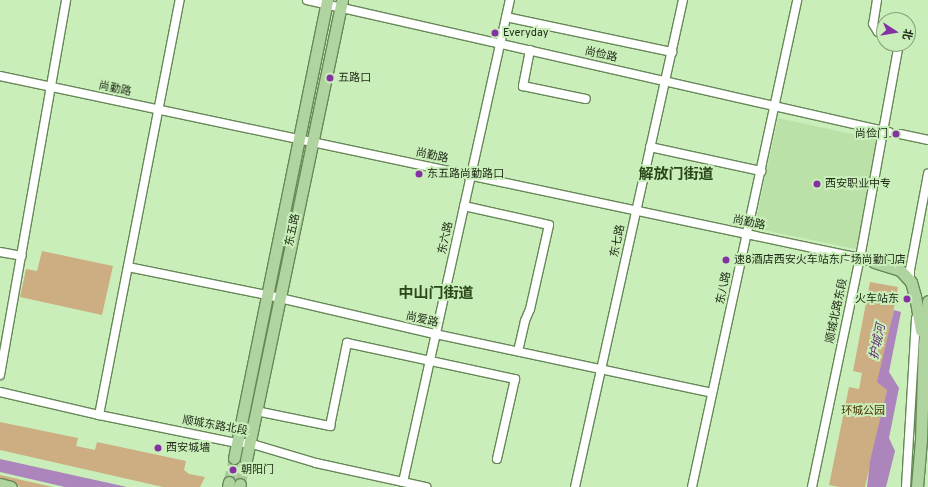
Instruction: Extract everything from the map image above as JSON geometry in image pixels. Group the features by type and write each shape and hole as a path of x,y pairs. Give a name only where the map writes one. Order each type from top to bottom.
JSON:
{"main road":[{"name":"东五路","path":"234,458 327,2"},
{"name":"东五路","path":"246,460 341,4"},
{"path":"866,260 900,270 910,282 918,307 924,346"},
{"path":"924,487 926,435 924,346 928,301"},
{"path":"910,486 926,435"},
{"path":"910,486 926,435"},
{"path":"0,484 11,487"}],"street":[{"path":"0,375 66,0"},
{"path":"100,415 180,0"},
{"name":"尚俭路","path":"307,0 341,4 500,44 886,131"},
{"name":"东六路","path":"403,482 510,0"},
{"name":"东七路","path":"575,487 683,0"},
{"name":"东八路","path":"692,487 797,0"},
{"path":"876,30 874,29 873,24 878,0"},
{"path":"506,17 672,52"},
{"path":"530,50 523,86 586,99"},
{"name":"顺城北路东段","path":"812,487 866,260 897,52"},
{"name":"尚勤路","path":"0,76 747,233 866,260"},
{"path":"900,134 928,140"},
{"path":"650,147 761,171"},
{"path":"910,282 910,270 928,174"},
{"path":"464,206 549,225 530,309 525,321 518,351"},
{"path":"0,252 22,256"},
{"name":"尚爱路","path":"128,267 267,295 435,334 712,393"},
{"path":"910,486 918,307"},
{"path":"256,411 330,426 347,343 515,379 497,459"},
{"name":"顺城东路北段","path":"0,392 100,415 237,443 249,443 316,463 426,487"}],"shaded area":[{"name":"西安职业中专","path":"778,118 880,140 856,249 754,228"},
{"path":"894,310 901,312 889,372 899,388 889,438 895,451 886,487 867,487 870,461 887,390 877,382"},
{"path":"0,459 127,487 65,487 0,472"}],"green space":[{"path":"42,251 113,266 102,315 20,297 26,269 37,271"},
{"name":"环城公园","path":"870,282 898,287 890,329 887,390 865,487 839,487 829,485 849,387 859,389 862,373 853,371"},
{"path":"0,422 78,438 76,446 95,450 97,442 186,461 184,470 189,474 205,477 200,487 163,487 0,450"},
{"path":"0,475 53,487 21,487 0,481"}],"tunnel":[{"path":"229,482 234,458"},
{"path":"240,484 246,460"}],"place":[{"name":"Everyday","path":"495,33"},
{"name":"五路口","path":"330,78"},
{"name":"尚俭门","path":"896,134"},
{"name":"东五路尚勤路口","path":"419,174"},
{"name":"西安职业中专","path":"817,184"},
{"name":"速8酒店西安火车站东广场尚勤门店","path":"726,260"},
{"name":"火车站东","path":"907,299"},
{"name":"西安城墙","path":"158,448"},
{"name":"朝阳门","path":"233,470"}],"district":[{"name":"解放门街道","path":"676,176"},
{"name":"中山门街道","path":"436,295"}],"water label":[{"name":"护城河","path":"879,342"}]}
